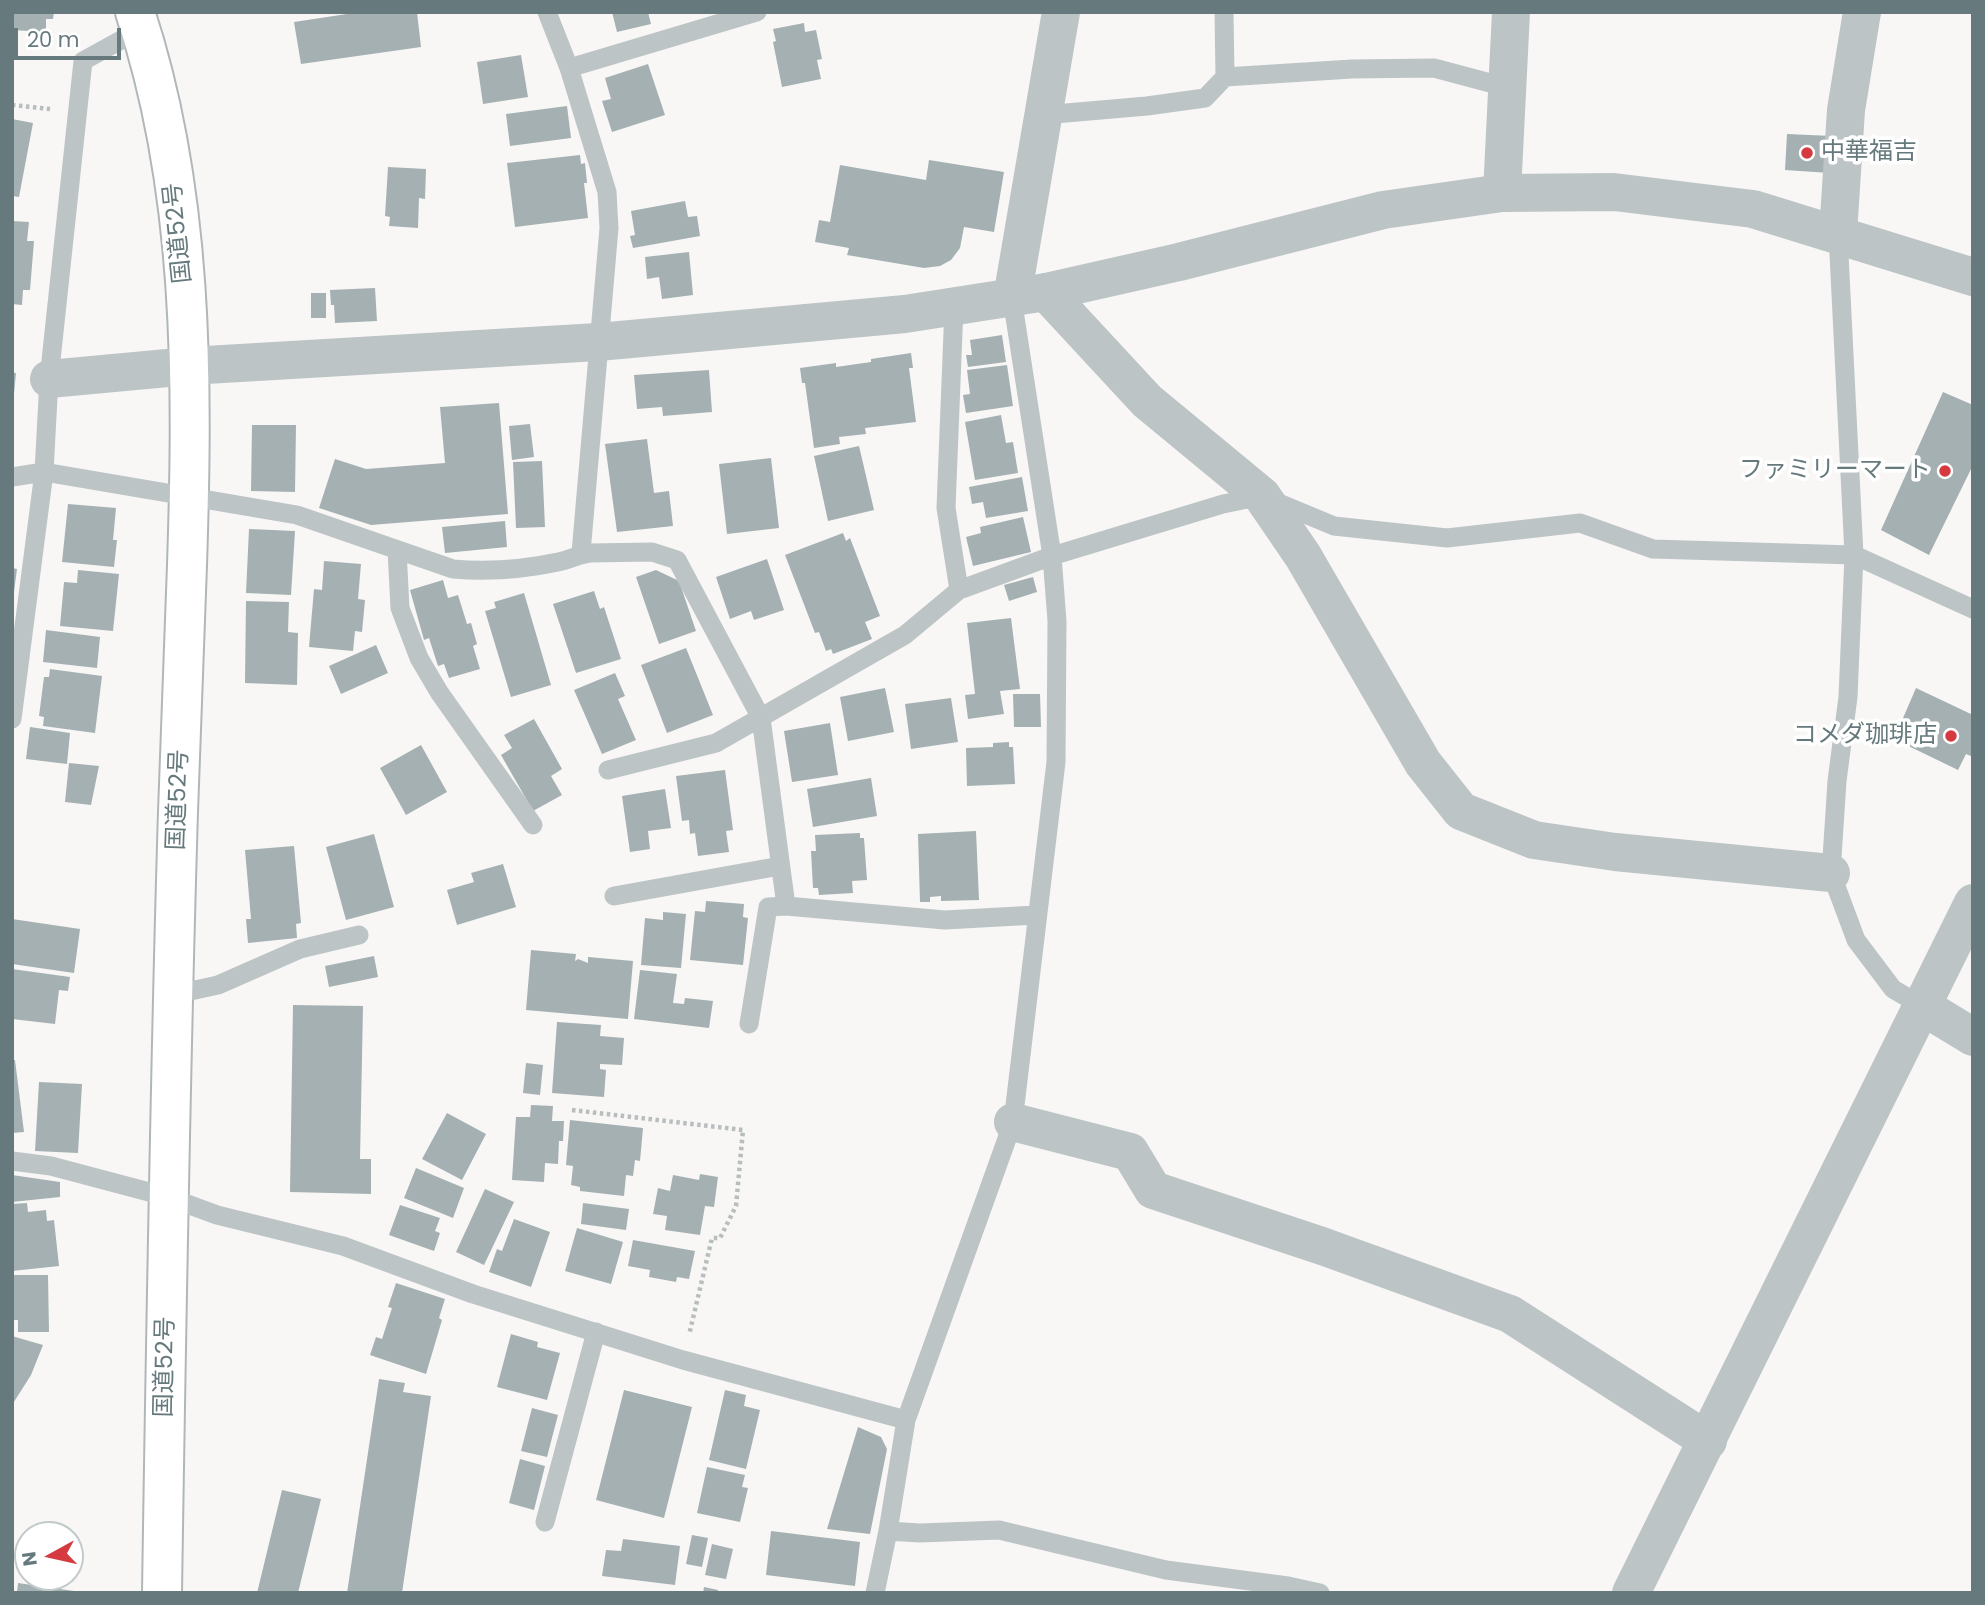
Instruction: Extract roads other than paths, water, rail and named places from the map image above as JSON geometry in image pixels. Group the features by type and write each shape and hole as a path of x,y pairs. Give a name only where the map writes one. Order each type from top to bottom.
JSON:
{"highway":[{"name":"国道52号","path":"138,21 167,139 181,234 189,366 189,498 172,995 162,1593"}],"street":[{"path":"1029,295 1043,115 1061,12"},
{"path":"1502,192 1511,12"},
{"path":"1838,234 1846,110 1862,12"},
{"path":"49,379 189,366 598,342 905,314 1029,295 1179,262 1383,210 1502,192 1614,192 1753,209 1973,277"},
{"path":"1029,295 1147,401 1262,496 1303,556 1423,763 1461,811 1534,840 1615,852 1831,873"},
{"path":"1631,1593 1973,902"},
{"path":"1922,1006 1973,1037"},
{"path":"1013,1122 1130,1152 1153,1190 1322,1246 1510,1314 1708,1441"}],"lane":[{"path":"547,12 569,68 607,192 610,228 581,553"},
{"path":"569,68 757,12"},
{"path":"1224,12 1225,77"},
{"path":"12,719 44,472 49,379 83,61 138,21"},
{"path":"1043,115 1205,98 1225,77 1352,69 1434,68 1508,88"},
{"path":"1838,234 1854,555 1848,697 1836,781 1831,873 1856,940 1893,989 1922,1006"},
{"path":"874,1593 888,1531 906,1420 1013,1122 1056,762 1057,621 1029,295"},
{"path":"954,307 946,508 959,590"},
{"path":"12,477 44,472 297,515 453,569 478,571 561,562 581,553 652,552 677,560 761,718 786,906"},
{"path":"608,770 716,743 905,635 959,590 1052,556 1223,504 1262,496 1334,526 1447,538 1580,523 1653,549 1854,555 1973,610"},
{"path":"397,550 400,608 419,658 439,692 533,825"},
{"path":"614,896 780,866"},
{"path":"750,1024 768,907 786,906 945,920 1036,915"},
{"path":"172,995 218,985 300,949 359,935"},
{"path":"12,1161 51,1166 168,1198 218,1215 343,1246 473,1294 683,1360 906,1420"},
{"path":"545,1522 596,1332"},
{"path":"888,1531 920,1533 999,1530 1166,1570 1288,1586 1320,1593"}],"place":[{"name":"中華福吉","path":"1807,153"},
{"name":"ファミリーマート","path":"1945,471"},
{"name":"コメダ珈琲店","path":"1951,736"}]}
